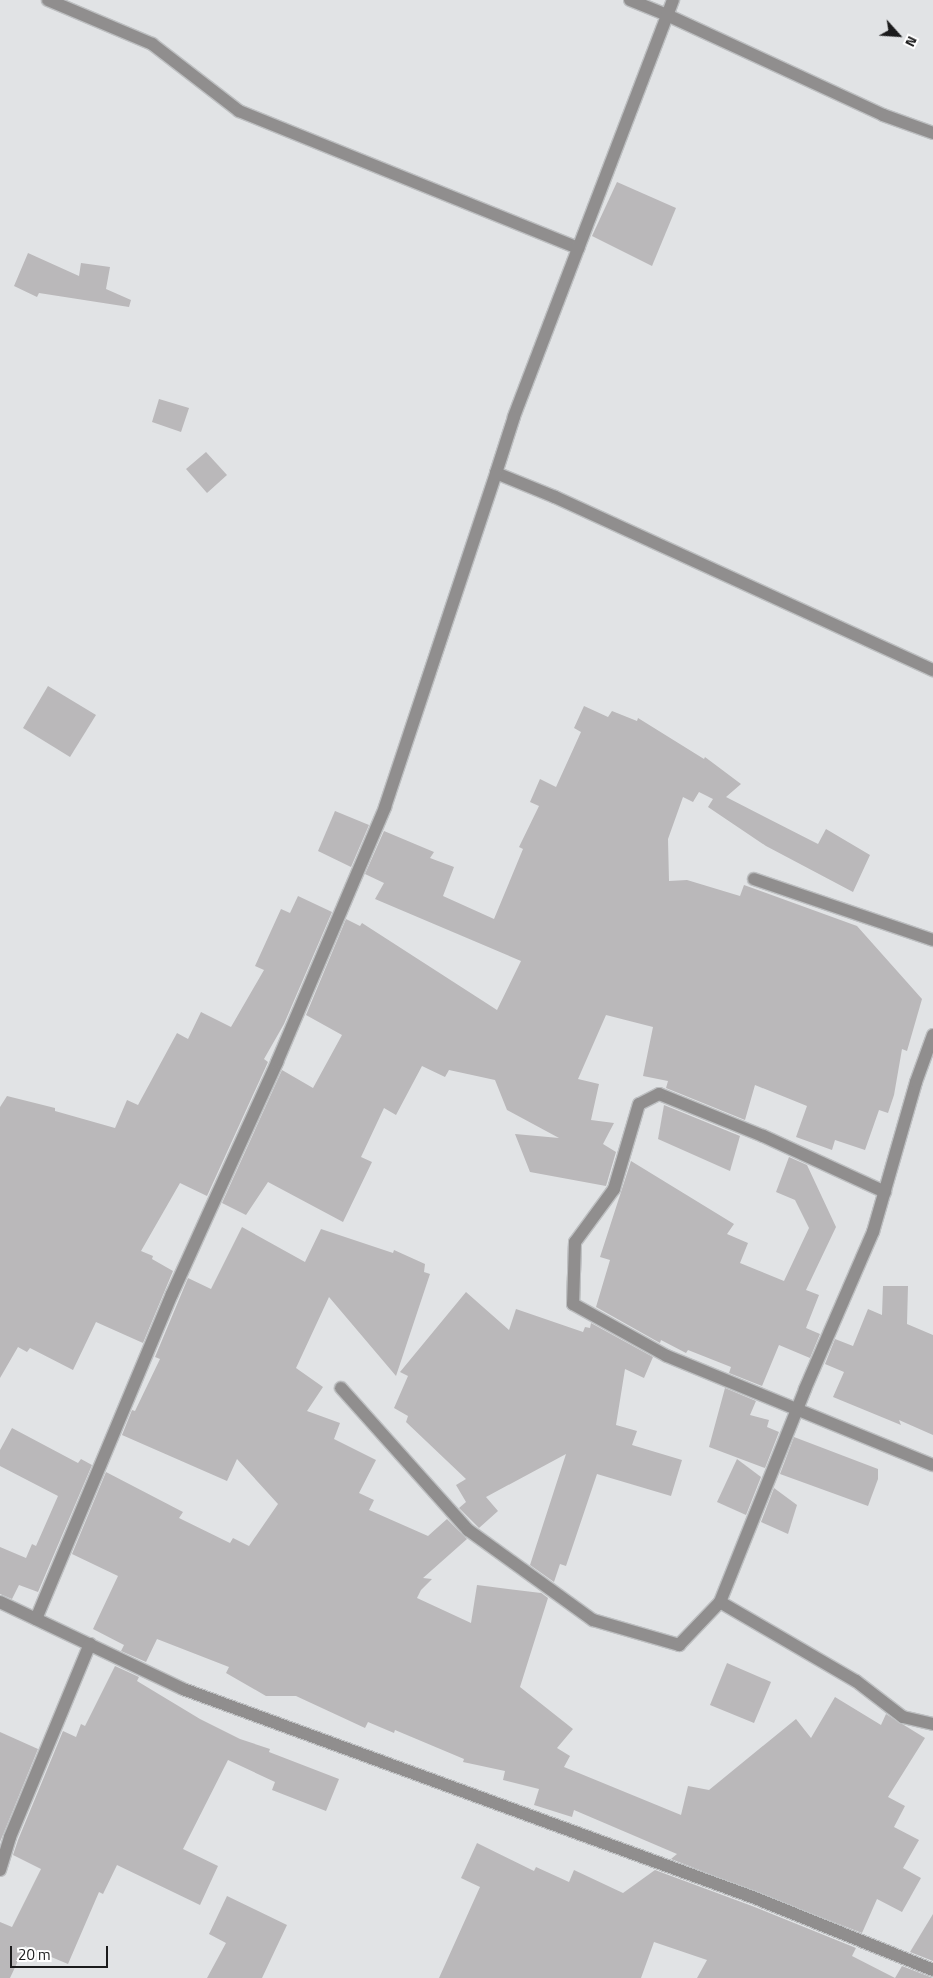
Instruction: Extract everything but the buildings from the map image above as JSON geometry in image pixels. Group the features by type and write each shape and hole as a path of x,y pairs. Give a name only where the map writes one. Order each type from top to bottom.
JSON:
{"street":[{"path":"48,0 152,44 240,111 578,248"},
{"path":"630,0 667,15 883,116 933,133"},
{"path":"36,1619 172,1294 277,1062 385,807 514,417 673,0"},
{"path":"496,473 555,497 933,670"},
{"path":"754,879 933,940"},
{"path":"341,1388 468,1530 593,1620 679,1645 720,1602 797,1409 873,1232 916,1082 933,1035"},
{"path":"885,1192 763,1136 659,1094 639,1104 614,1189 575,1242 573,1304 667,1356 933,1465"},
{"path":"0,1602 183,1690 755,1898 933,1970"},
{"path":"720,1602 856,1682 903,1716 933,1724"},
{"path":"0,1870 10,1836 90,1644"}]}
